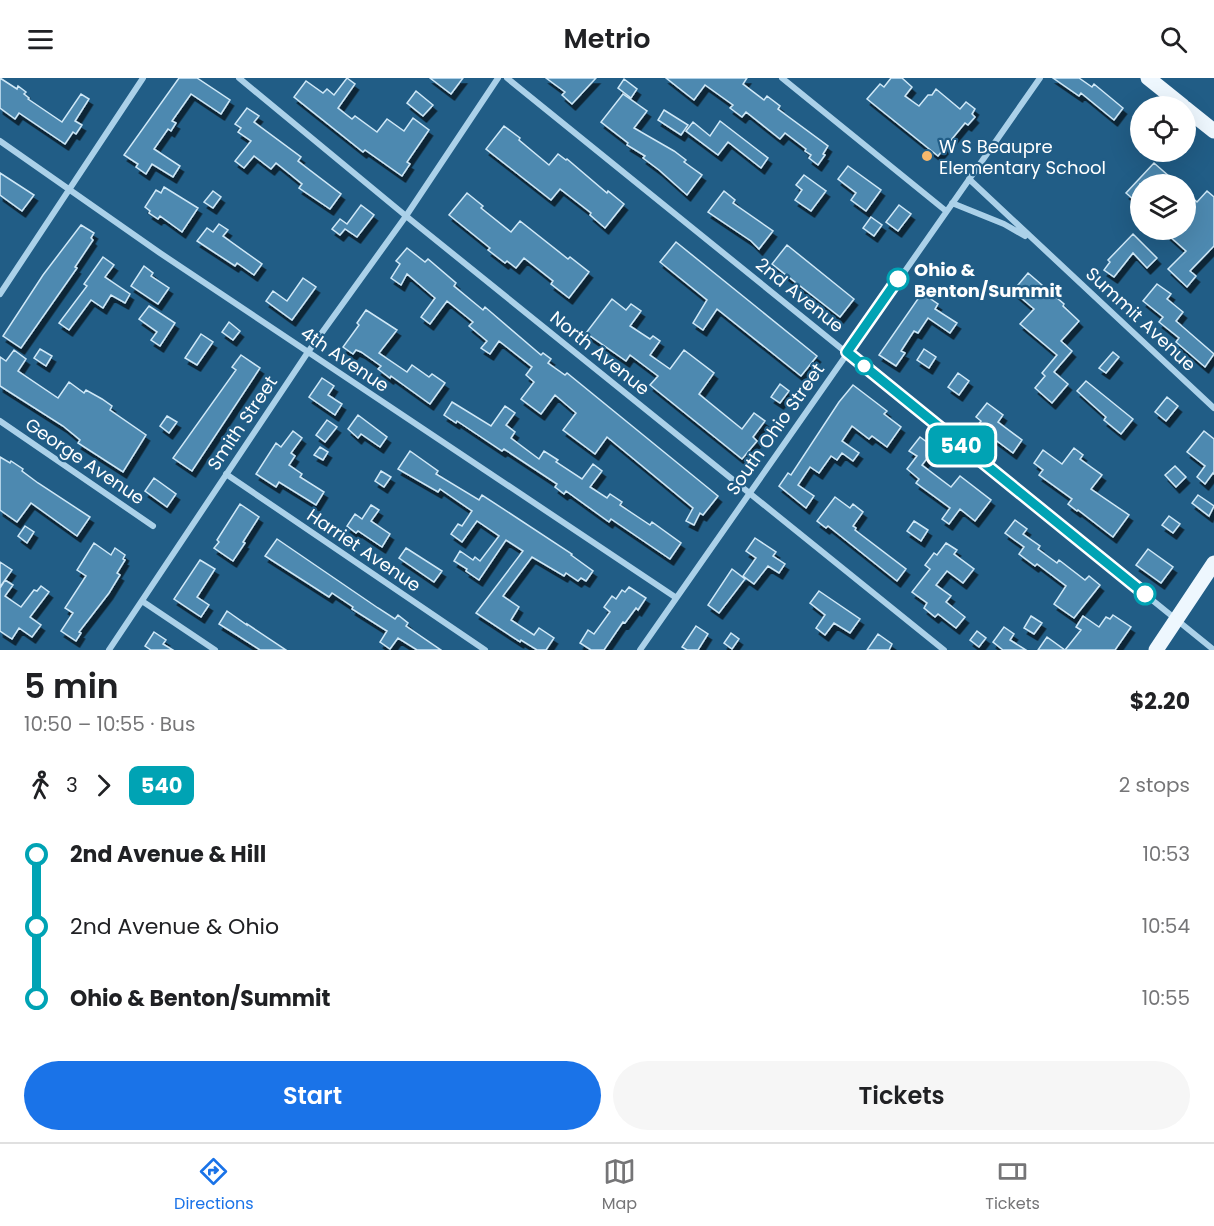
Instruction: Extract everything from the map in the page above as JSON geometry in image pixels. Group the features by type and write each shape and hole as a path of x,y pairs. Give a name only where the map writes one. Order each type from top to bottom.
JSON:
{"main road":[{"path":"1148,78 1170,96"},
{"path":"1196,117 1214,131"},
{"path":"1156,650 1214,563"}],"street":[{"path":"0,294 143,78"},
{"name":"North Avenue","path":"239,78 406,216 944,650"},
{"name":"Smith Street","path":"109,650 308,352 406,216 498,78"},
{"name":"2nd Avenue","path":"507,78 1214,650"},
{"path":"782,78 946,211"},
{"name":"South Ohio Street","path":"640,650 1040,78"},
{"name":"4th Avenue","path":"0,141 160,254 675,597"},
{"name":"Summit Avenue","path":"969,179 1214,408"},
{"path":"952,203 1017,230 1045,250"},
{"name":"George Avenue","path":"0,421 153,525"},
{"name":"Harriet Avenue","path":"226,474 485,650"},
{"path":"142,601 215,650"}],"building":[{"path":"0,78 17,89 18,86 26,92 24,94 28,99 62,122 81,94 89,99 75,121 82,125 76,134 73,132 65,144 19,113 15,119 0,108"},
{"path":"179,78 197,78 230,100 221,114 191,94 172,121 176,123 171,131 168,129 154,149 180,166 173,177 152,164 146,174 136,167 138,164 124,155"},
{"path":"347,78 355,84 338,108 352,119 355,116 377,132 387,119 404,131 413,118 429,130 407,162 410,164 402,176 365,150 363,152 294,97 306,81 323,93 327,89 334,95"},
{"path":"430,78 463,78 451,94"},
{"path":"546,78 596,78 572,104 562,95 565,92"},
{"path":"666,78 747,78 743,84 764,100 767,96 780,106 778,109 828,146 823,154 825,155 818,165 809,158 811,155 805,151 806,149 785,133 780,139 746,112 742,117 730,108 733,105 705,85 694,100"},
{"path":"891,78 902,78 912,87 905,96 919,106 936,89 960,109 966,102 975,109 972,114 975,117 968,125 965,123 938,156 867,99 880,84 884,87"},
{"path":"1053,78 1079,78 1092,87 1094,84 1123,108 1114,120 1081,93 1079,96"},
{"path":"624,79 637,89 631,98 618,88"},
{"path":"416,91 433,105 423,116 407,103"},
{"path":"623,94 647,111 634,128 674,151 686,160 684,162 702,175 687,195 643,158 645,156 627,145 628,143 601,122"},
{"path":"247,108 259,116 254,122 301,157 298,161 341,194 330,209 299,188 302,184 276,163 271,169 254,156 244,168 235,161 251,141 238,132 241,128 235,124"},
{"path":"664,110 688,125 681,135 658,120"},
{"path":"720,121 768,158 761,168 728,142 718,155 686,131 693,122 710,136"},
{"path":"504,126 549,165 558,154 624,204 605,228 590,215 591,213 560,189 551,200 486,149"},
{"path":"1154,163 1167,174 1144,174"},
{"path":"848,166 881,190 866,211 851,200 856,193 838,179"},
{"path":"0,173 34,195 22,211 0,195"},
{"path":"804,175 826,191 811,211 795,200 802,190 796,185"},
{"path":"164,187 198,208 182,232 160,216 158,219 149,213 150,211 145,207 156,190 161,193"},
{"path":"213,191 221,197 213,208 204,202"},
{"path":"724,191 735,200 733,203 773,231 759,249 708,212"},
{"path":"1207,191 1214,197 1214,246 1190,271 1196,276 1187,287 1168,269 1186,251 1174,240 1196,240 1196,201"},
{"path":"467,193 483,206 481,208 511,232 520,221 568,259 570,257 589,272 569,298 551,284 553,281 524,258 516,268 507,261 505,263 449,215"},
{"path":"361,205 374,215 357,237 345,229 340,235 332,229 340,219 347,224"},
{"path":"899,205 911,214 898,231 886,222"},
{"path":"871,217 882,225 874,236 863,228"},
{"path":"219,224 228,230 223,236 262,264 254,275 237,263 235,266 197,241 207,228 213,232"},
{"path":"81,225 94,233 91,238 93,240 75,267 77,268 21,348 3,336 43,275"},
{"path":"1130,237 1130,240 1139,240 1157,258 1147,268 1133,253 1114,277 1104,270 1110,262 1108,260"},
{"path":"676,242 817,356 801,376 717,309 703,330 693,323 707,300 660,262"},
{"path":"787,245 854,299 840,317 772,264"},
{"path":"407,248 425,262 428,259 456,283 454,286 483,310 485,307 541,355 543,353 551,359 548,363 565,375 567,373 718,496 703,515 700,513 694,525 686,521 693,508 607,437 595,454 563,430 576,413 555,395 541,414 521,399 534,382 526,375 532,367 499,341 490,354 481,348 487,341 469,326 473,322 447,301 430,324 421,317 435,298 407,274 401,285 391,278 400,264 396,261"},
{"path":"103,257 114,265 105,277 130,294 125,303 111,295 103,308 91,300 69,330 59,323 87,286 84,284"},
{"path":"144,266 153,273 151,276 169,288 158,304 131,286"},
{"path":"1028,273 1064,304 1063,306 1079,321 1061,341 1072,351 1054,372 1068,384 1052,403 1035,388 1045,376 1042,373 1057,355 1020,324 1034,309 1013,291"},
{"path":"303,278 316,287 292,320 266,301 273,291 287,301"},
{"path":"1157,284 1171,294 1167,299 1183,312 1176,321 1214,354 1205,367 1176,342 1179,338 1159,322 1163,317 1143,301"},
{"path":"922,293 938,304 935,309 957,323 950,333 928,318 918,333 914,331 901,351 905,353 896,366 879,355"},
{"path":"612,299 626,310 631,304 641,311 630,326 650,339 653,336 660,341 650,355 670,369 684,350 714,373 699,394 742,429 754,413 765,421 753,437 757,441 742,459 650,385 658,376 630,355 626,361 586,333"},
{"path":"149,306 175,323 160,346 151,340 157,332 139,319"},
{"path":"366,310 397,330 379,353 407,372 412,365 429,377 432,374 445,383 430,404 378,369 381,366 361,352 356,350 353,354 343,347 359,325 357,323"},
{"path":"229,322 240,331 233,340 222,332"},
{"path":"201,334 213,342 197,365 185,358"},
{"path":"40,349 52,356 46,366 34,358"},
{"path":"924,349 936,357 929,368 917,360"},
{"path":"14,350 26,359 18,371 58,398 69,382 84,393 86,390 102,399 112,406 110,410 146,435 123,472 78,443 80,440 63,426 0,386 0,357 6,361"},
{"path":"1113,352 1119,357 1106,373 1099,368"},
{"path":"241,355 260,368 192,471 173,458 236,370 232,367"},
{"path":"958,373 969,381 959,395 948,387"},
{"path":"322,378 334,386 328,395 342,404 335,415 309,397"},
{"path":"1086,381 1133,419 1121,434 1104,420 1106,417 1077,391"},
{"path":"780,384 789,391 780,403 771,397"},
{"path":"853,385 887,411 884,414 901,427 887,447 872,436 869,439 852,426 842,441 859,453 853,461 842,453 837,460 831,456 819,473 810,467 798,485 814,496 806,508 779,486 788,473 791,475 839,402"},
{"path":"1167,397 1178,406 1166,421 1155,412"},
{"path":"452,402 491,426 505,406 515,413 506,425 515,432 511,438 539,459 544,451 582,479 593,464 602,471 590,487 607,498 610,494 622,502 620,505 650,525 652,522 681,543 670,559 611,519 609,522 566,491 564,494 555,487 557,484 504,449 502,451 444,415"},
{"path":"987,403 1003,415 998,422 1022,440 1013,453 977,426 981,421 976,417"},
{"path":"358,415 387,437 380,447 361,434 358,438 348,429"},
{"path":"167,416 177,422 169,433 160,426"},
{"path":"327,420 337,427 325,442 316,435"},
{"path":"293,431 302,438 291,453 295,456 289,465 302,474 300,477 324,492 316,505 279,482 276,487 256,474 276,443 281,447"},
{"path":"1204,431 1214,439 1214,474 1205,484 1197,477 1205,466 1187,452"},
{"path":"920,437 935,448 922,465 951,487 960,476 991,500 975,521 960,509 949,524 942,519 950,508 916,483 919,479 907,469 917,456 909,451"},
{"path":"320,447 328,452 323,460 314,455"},
{"path":"1074,448 1083,455 1080,459 1102,475 1091,489 1129,515 1113,537 1068,504 1072,499 1039,475 1043,470 1034,463 1043,450 1062,464"},
{"path":"410,451 438,471 436,474 479,500 482,495 572,554 593,571 586,581 581,578 578,581 566,573 564,576 532,557 503,596 519,607 511,620 534,635 539,628 554,638 546,650 537,650 521,640 520,642 476,613 523,551 506,540 479,580 454,561 460,551 473,560 475,557 480,561 499,536 477,521 462,542 451,534 458,524 462,526 472,511 440,489 438,492 398,469"},
{"path":"0,457 23,469 22,471 38,483 90,517 77,536 31,503 17,522 0,510"},
{"path":"1175,466 1186,477 1176,487 1165,475"},
{"path":"381,471 391,477 384,487 375,481"},
{"path":"154,478 176,494 167,507 145,491"},
{"path":"1198,495 1214,506 1209,516 1192,503"},
{"path":"835,497 850,508 853,504 863,512 853,526 855,530 906,569 897,581 828,526 826,528 817,521"},
{"path":"240,504 259,517 233,561 214,548"},
{"path":"371,505 379,510 371,521 390,534 382,547 347,526 355,514 362,519"},
{"path":"1169,516 1180,524 1173,533 1162,525"},
{"path":"1015,520 1027,529 1023,534 1040,546 1038,549 1057,563 1059,560 1085,580 1089,576 1100,585 1074,618 1054,604 1066,586 1037,564 1035,566 1019,554 1024,547 1005,533"},
{"path":"914,521 928,530 921,541 907,531"},
{"path":"25,526 34,532 27,543 18,536"},
{"path":"755,538 776,552 773,556 785,564 779,573 768,566 754,584 743,576 756,558 746,551"},
{"path":"277,539 395,619 398,615 408,623 406,626 441,650 417,650 398,638 390,649 380,642 387,631 332,593 329,597 265,556"},
{"path":"94,543 111,555 115,548 125,555 123,559 125,560 117,573 120,575 79,632 81,633 76,641 61,631 73,613 65,608 86,576 77,570"},
{"path":"946,543 957,550 954,554 974,569 963,583 947,571 936,585 951,596 946,602 965,617 956,628 938,614 935,617 924,608 927,603 912,592 930,569 925,565"},
{"path":"406,548 442,571 434,582 399,558"},
{"path":"1148,549 1173,567 1161,583 1136,565"},
{"path":"200,560 215,569 197,597 209,605 201,617 174,599"},
{"path":"0,562 12,570 0,587"},
{"path":"732,569 745,579 719,613 708,605"},
{"path":"5,580 13,585 5,596 21,607 34,590 37,591 41,586 49,592 30,617 41,625 32,637 19,628 12,639 0,631 0,588"},
{"path":"629,587 646,598 638,610 636,608 625,623 623,622 604,650 591,650 580,643 588,630 594,634 610,612 604,607 612,596 616,599 622,590 625,592"},
{"path":"819,591 860,619 850,633 834,623 825,635 816,628 825,615 810,603"},
{"path":"227,611 286,650 260,650 219,624"},
{"path":"1113,615 1131,627 1115,650 1065,650 1081,630 1076,627 1083,616 1099,627 1106,617 1110,619"},
{"path":"1031,616 1042,623 1034,634 1024,628"},
{"path":"696,626 708,634 698,650 687,650 682,647"},
{"path":"1004,627 1014,634 1010,640 1026,650 1003,650 993,642"},
{"path":"977,631 986,638 979,647 970,640"},
{"path":"154,632 166,640 163,644 173,650 151,650 145,646"},
{"path":"731,633 739,639 732,649 724,643"},
{"path":"878,634 892,644 889,650 867,650"},
{"path":"1047,637 1065,650 1038,650"}],"bus line":[{"name":"540","path":"898,279 847,352 1145,594"}],"place":[{"name":"W S Beaupre Elementary School","path":"927,156"},
{"name":"Ohio & Benton/Summit","path":"898,279"}]}
